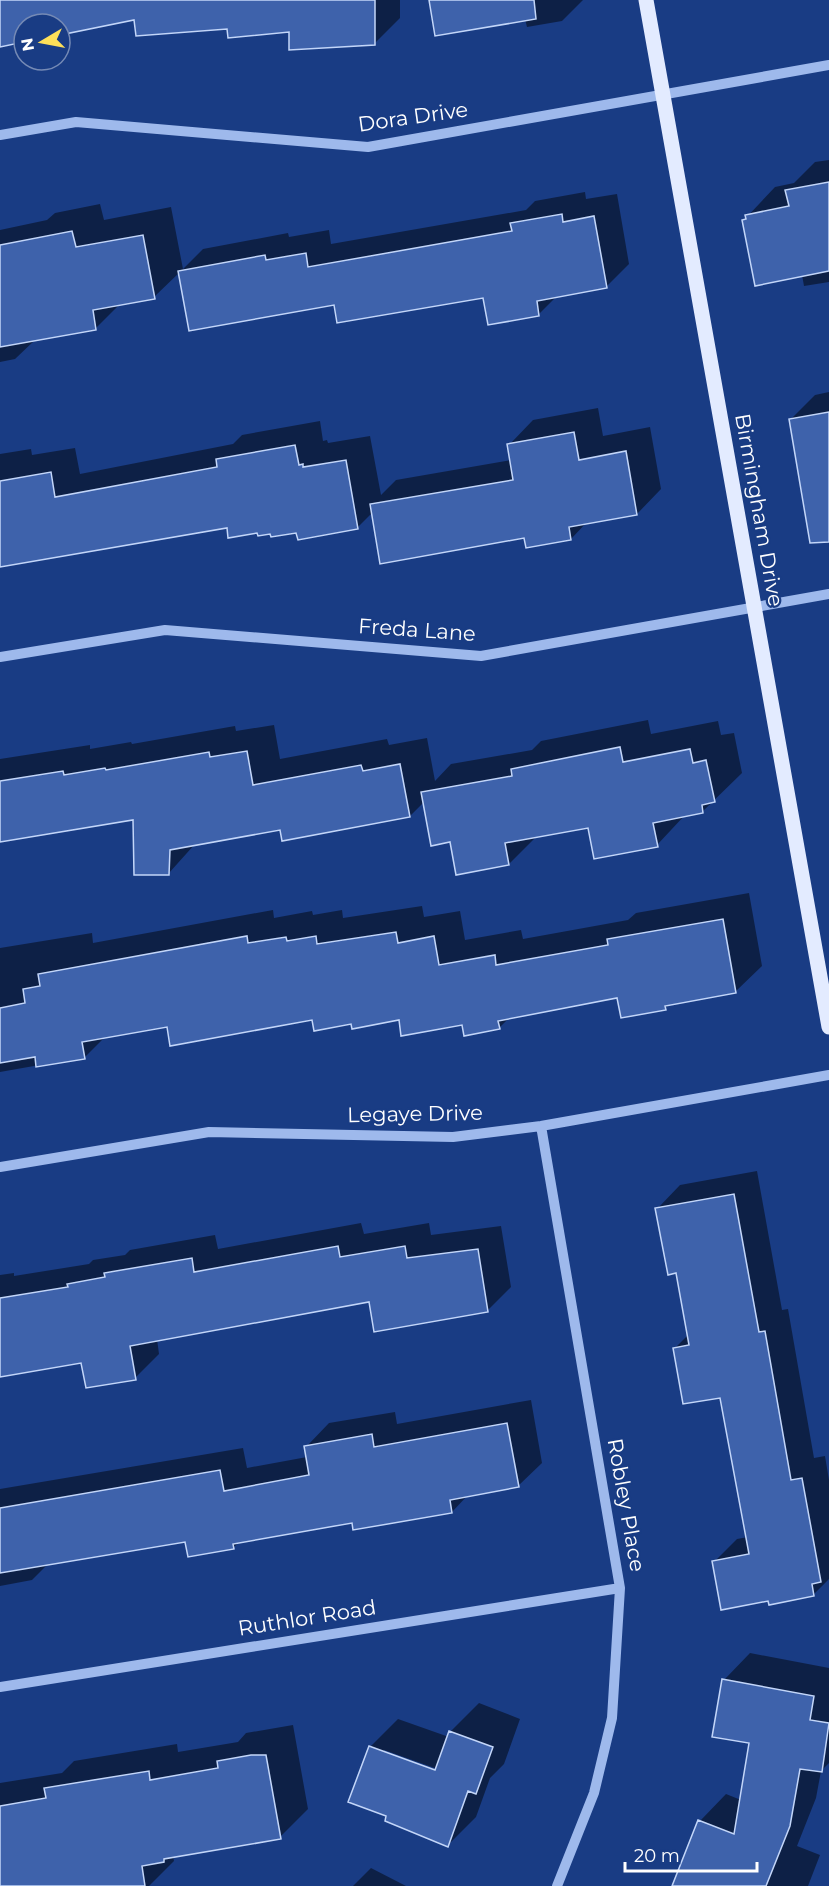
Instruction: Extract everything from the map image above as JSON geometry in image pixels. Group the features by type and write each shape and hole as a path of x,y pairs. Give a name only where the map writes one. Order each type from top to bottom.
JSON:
{"main road":[{"name":"Birmingham Drive","path":"646,0 829,1027"}],"street":[{"name":"Dora Drive","path":"0,135 76,122 368,147 829,66"},
{"name":"Freda Lane","path":"0,657 165,630 481,656 829,594"},
{"name":"Legaye Drive","path":"0,1167 209,1132 453,1137 541,1126 829,1075"},
{"name":"Robley Place","path":"541,1126 620,1588 612,1718 594,1793 557,1886"},
{"name":"Ruthlor Road","path":"0,1687 620,1588"}],"building":[{"path":"0,0 375,0 375,45 289,50 289,32 228,38 227,29 136,36 134,20 72,33 72,12 12,12 12,44 0,47"},
{"path":"429,0 534,0 536,19 435,36"},
{"path":"829,182 829,271 755,286 742,220 746,219 745,215 789,206 785,190"},
{"path":"562,214 563,222 594,216 607,288 537,301 539,316 488,325 483,298 337,323 334,305 189,331 178,271 265,255 266,260 306,253 308,267 512,231 510,223"},
{"path":"72,231 76,247 143,235 155,299 93,310 96,330 0,347 0,245"},
{"path":"829,412 829,542 810,543 789,419"},
{"path":"574,432 579,460 626,451 637,515 569,527 571,540 526,548 524,538 380,564 370,504 513,480 507,444"},
{"path":"295,445 299,465 303,464 303,467 346,460 358,529 298,540 296,533 271,537 270,534 258,536 257,533 228,538 227,528 0,567 0,481 51,472 55,497 217,467 216,459"},
{"path":"620,747 623,762 690,749 693,763 706,760 715,802 702,805 703,813 653,823 658,847 594,859 588,828 505,843 509,865 456,875 450,842 431,846 421,792 512,776 511,769"},
{"path":"247,751 253,785 361,765 363,771 400,764 410,817 282,841 280,830 170,850 169,875 134,875 133,820 0,842 0,781 63,771 64,775 105,768 106,770 209,752 210,757"},
{"path":"723,919 736,993 665,1006 666,1010 621,1018 617,998 498,1021 500,1029 464,1036 462,1025 401,1036 399,1020 352,1029 351,1024 314,1031 312,1020 170,1046 167,1027 82,1042 85,1059 36,1067 35,1057 0,1063 0,1008 25,1003 23,989 40,986 38,974 247,936 248,943 286,937 287,941 316,936 317,944 396,932 398,943 434,936 439,965 495,955 496,965 608,945 607,939"},
{"path":"734,1194 759,1332 765,1331 791,1480 802,1478 821,1582 812,1584 814,1596 769,1605 768,1601 721,1610 712,1561 749,1554 720,1398 683,1404 673,1348 689,1345 676,1273 668,1275 655,1208"},
{"path":"338,1246 340,1257 405,1246 407,1258 478,1249 488,1312 374,1332 369,1302 130,1346 136,1380 86,1388 81,1363 0,1377 0,1298 68,1287 67,1284 105,1277 104,1273 192,1258 194,1272"},
{"path":"507,1423 519,1487 450,1500 452,1513 353,1530 352,1523 233,1544 234,1549 188,1557 185,1542 0,1573 0,1508 220,1470 224,1491 309,1475 304,1446 372,1434 374,1447"},
{"path":"722,1679 814,1696 810,1720 829,1723 822,1772 800,1769 790,1826 766,1886 672,1886 698,1820 734,1834 749,1743 712,1737"},
{"path":"449,1731 493,1747 476,1794 468,1791 448,1847 385,1821 386,1816 348,1802 369,1746 435,1770"},
{"path":"251,1755 266,1755 281,1839 164,1859 164,1862 142,1866 145,1886 0,1886 0,1806 46,1798 44,1788 149,1771 150,1780 218,1768 217,1761"}]}
